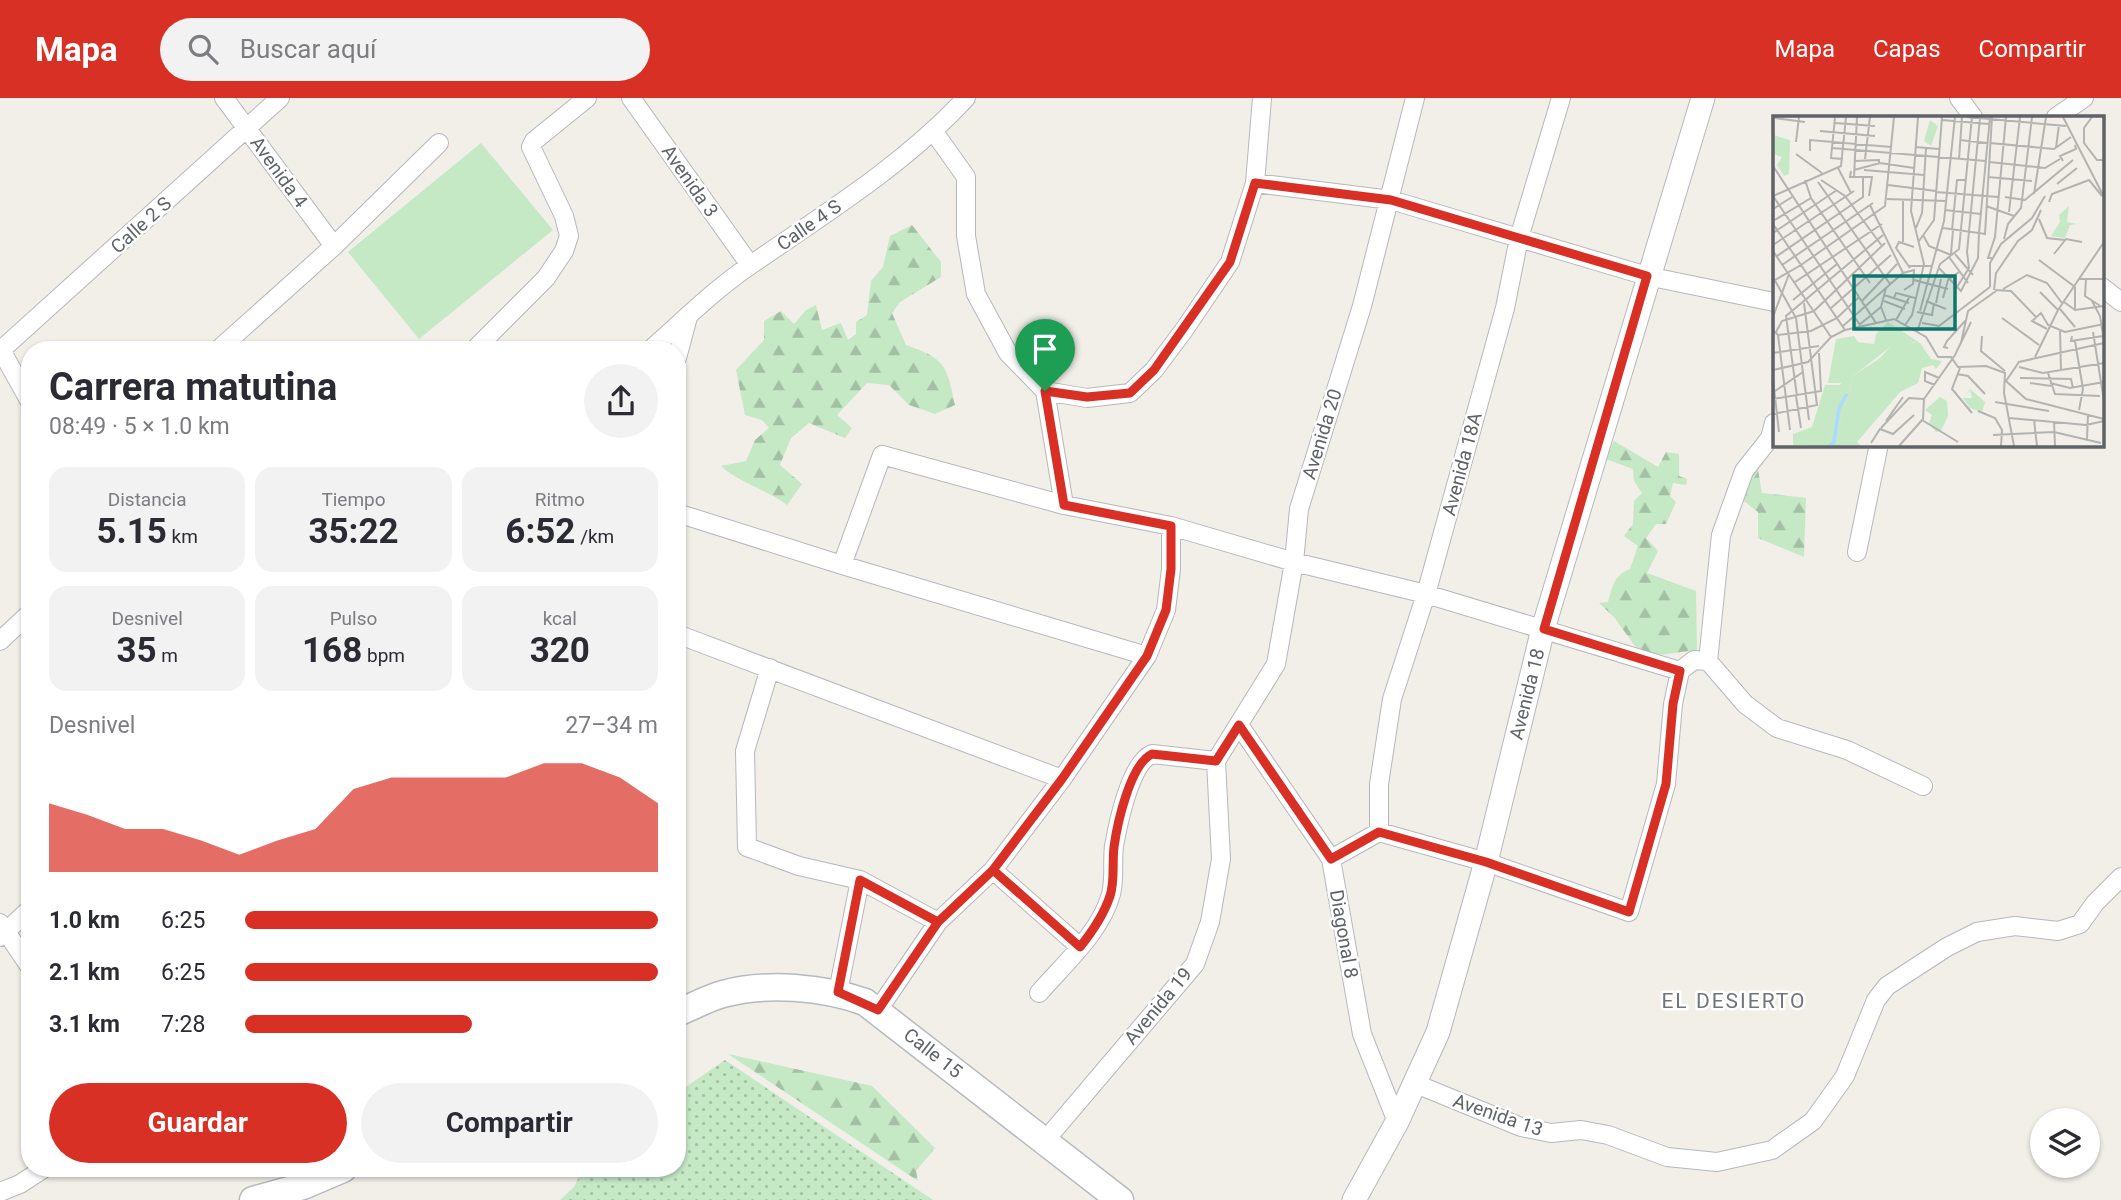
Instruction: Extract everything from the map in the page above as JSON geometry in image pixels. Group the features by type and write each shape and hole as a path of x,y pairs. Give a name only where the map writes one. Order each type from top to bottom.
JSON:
{"main road":[{"name":"Calle 15","path":"686,1009 720,995 741,990 838,992 878,1010 1043,1143 1120,1200"},
{"path":"253,1200 304,1193 330,1177"}],"street":[{"name":"Avenida 4","path":"224,98 334,246"},
{"name":"Calle 2 S","path":"0,350 248,130 280,98"},
{"path":"483,341 547,278 564,251 569,236 564,216 531,147 534,141 587,98"},
{"name":"Avenida 3","path":"631,98 750,265"},
{"name":"Calle 4 S","path":"660,341 750,265 793,238 934,132 966,98"},
{"path":"1045,391 1087,397 1130,393 1154,370 1230,262 1255,183 1262,98"},
{"name":"Avenida 20","path":"1216,761 1276,664 1294,562 1299,509 1391,200 1415,98"},
{"name":"Avenida 18A","path":"1379,832 1379,784 1392,699 1426,594 1505,308 1519,238 1561,98"},
{"name":"Avenida 18","path":"1354,1200 1416,1084 1438,1032 1486,862 1544,629 1647,276 1703,98"},
{"path":"1959,98 1972,116"},
{"path":"2057,116 2084,98"},
{"path":"934,132 966,177 966,236 975,294 1008,353 1045,391 1064,505"},
{"path":"228,341 334,246 439,143"},
{"path":"1255,183 1391,200 1647,276 1773,302"},
{"path":"2104,289 2121,302"},
{"path":"682,341 688,317"},
{"path":"0,350 21,386"},
{"path":"1708,661 1721,535 1744,471 1770,438 1773,427"},
{"path":"1857,552 1879,446"},
{"path":"842,565 883,455 1064,505 1171,526 1294,562 1426,594 1680,671"},
{"path":"686,516 1147,656"},
{"path":"878,1010 938,922 993,870 1062,779 1147,656 1166,610 1171,569 1171,526"},
{"path":"0,641 21,621"},
{"path":"686,637 1062,779"},
{"path":"1331,859 1379,832 1486,862 1629,912 1666,784 1673,704 1680,671 1694,660 1708,661 1745,704 1777,728 1847,750 1923,786"},
{"path":"771,668 746,751 747,847 799,866 860,880 938,922"},
{"name":"Diagonal 8","path":"1239,725 1331,859 1362,1034 1397,1122"},
{"path":"1039,993 1091,933 1111,894 1114,846 1126,793 1145,758 1152,754 1216,761"},
{"name":"Avenida 19","path":"1043,1143 1195,964 1210,922 1221,859 1216,761"},
{"path":"993,870 1080,947"},
{"name":"Avenida 13","path":"1416,1084 1521,1127 1551,1133 1581,1130 1608,1135 1667,1157 1717,1162 1772,1150 1813,1121 1845,1076 1876,1000 1887,986 1947,947 1977,932 2015,926 2058,931 2080,924 2095,903 2121,877"},
{"path":"838,992 860,880"},
{"path":"21,916 2,930 21,955"},
{"path":"0,1192 23,1192 36,1177"}],"green space":[{"path":"481,143 553,230 419,339 348,252"},
{"path":"912,225 941,262 941,277 900,302 892,313 906,345 937,360 947,373 955,405 935,414 909,405 889,385 867,383 837,415 852,428 845,438 809,423 791,438 780,465 802,484 787,505 721,466 746,461 755,440 769,428 762,420 745,415 736,370 764,340 764,321 781,311 794,324 806,310 816,305 822,330 841,323 848,340 856,334 856,322 867,315 871,281 883,267 890,236"},
{"path":"1614,441 1658,467 1666,452 1679,454 1679,476 1687,479 1686,485 1673,483 1670,496 1676,502 1666,524 1656,524 1646,538 1658,551 1647,573 1696,591 1697,650 1643,657 1614,617 1599,603 1608,602 1617,578 1630,569 1638,546 1624,536 1633,524 1634,501 1642,493 1634,481 1633,469 1606,459"},
{"path":"1751,460 1758,470 1762,493 1806,498 1804,557 1758,538 1758,512 1741,499"},
{"path":"728,1054 872,1086 935,1148 916,1171 918,1181"},
{"path":"725,1060 933,1200 560,1200 574,1187 579,1177 686,1177 686,1087"}],"district":[{"name":"EL DESIERTO","path":"1734,1001"}],"route":[{"path":"1045,391 1064,505 1171,526 1171,569 1166,610 1147,656 1062,779 993,870 938,922 878,1010 838,992 860,880 938,922 993,870 1080,947 1091,933 1111,894 1114,846 1126,793 1145,758 1152,754 1216,761 1239,725 1331,859 1379,832 1486,862 1629,912 1666,784 1673,704 1680,671 1544,629 1647,276 1391,200 1255,183 1230,262 1154,370 1130,393 1087,397 1045,391"}]}
